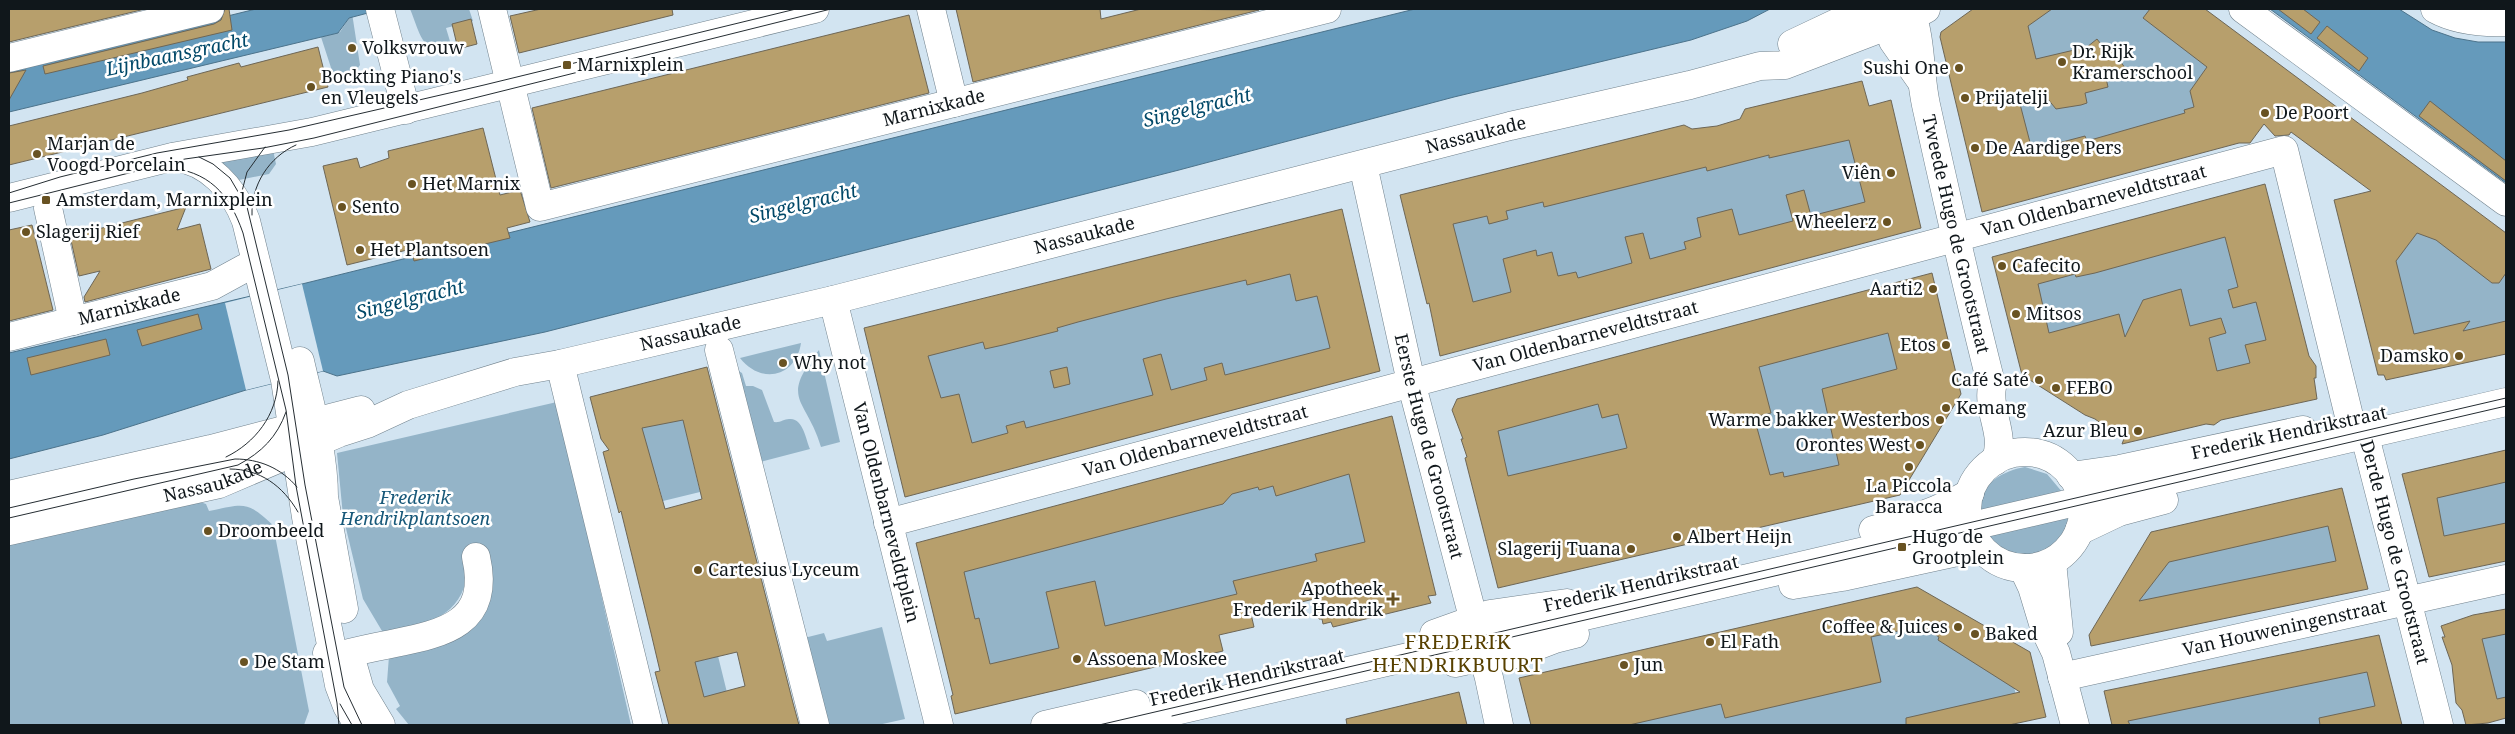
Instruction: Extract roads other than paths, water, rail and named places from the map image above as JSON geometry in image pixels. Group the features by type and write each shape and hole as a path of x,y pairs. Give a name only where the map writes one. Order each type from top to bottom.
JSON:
{"street":[{"path":"9,58 210,9"},
{"path":"492,9 510,86"},
{"path":"9,198 172,156 290,137 510,86 814,9"},
{"path":"931,9 954,103"},
{"name":"Marnixkade","path":"510,86 540,207 1322,9"},
{"name":"Nassaukade","path":"1760,66 1778,51 1866,9"},
{"path":"2243,9 2506,202"},
{"path":"2435,9 2445,14 2479,23 2506,22"},
{"path":"380,10 406,110"},
{"name":"Nassaukade","path":"9,531 213,486 293,441 360,410 408,405 515,372 560,364 833,300 1510,126 1690,86 1760,66 1785,65 1884,17 1916,11"},
{"name":"Tweede Hugo de Grootstraat","path":"1916,11 1921,57 1921,81 1956,240 1992,386 1990,400 1999,433 1999,454 1995,461"},
{"name":"Tweede Hugo de Grootstraat","path":"1884,17 1893,41 1921,81"},
{"name":"Van Oldenbarneveldtstraat","path":"888,523 1411,382 1956,240 2284,150"},
{"name":"Derde Hugo de Grootstraat","path":"2284,150 2361,435 2408,599 2439,725"},
{"path":"172,156 195,163 225,184 243,213 251,241 260,299"},
{"name":"Eerste Hugo de Grootstraat","path":"1363,165 1411,382 1499,725"},
{"path":"48,208 73,321"},
{"path":"251,241 245,268 260,299 286,380 293,441 329,652 343,699 358,725"},
{"name":"Marnixkade","path":"9,337 212,286 245,268"},
{"name":"Van Oldenbarneveldtplein","path":"833,300 940,725"},
{"path":"720,350 815,725"},
{"path":"560,364 648,725"},
{"path":"285,496 293,441 286,380"},
{"name":"Frederik Hendrikstraat","path":"2079,531 2114,514 2361,435 2506,384"},
{"name":"Tweede Hugo de Grootstraat","path":"1992,386 2004,399 2018,438 2030,453"},
{"name":"Frederik Hendrikstraat","path":"2076,488 2361,435 2506,402"},
{"name":"Frederik Hendrikstraat","path":"2361,435 2506,417"},
{"name":"Nassaukade","path":"9,495 211,449 293,441"},
{"name":"Nassaukade","path":"9,513 243,459 293,441"},
{"path":"2030,453 2052,459 2076,488 2082,513 2079,531 2066,550 2052,562 2023,568 2004,564 1975,537 1967,506 1970,493 1980,475 1995,461 2012,454 2030,453"},
{"path":"1975,537 2076,488"},
{"name":"Frederik Hendrikstraat","path":"1181,725 1478,639 1490,614 1588,599 1907,522 1950,505 1970,493"},
{"name":"Frederik Hendrikstraat","path":"1115,725 1478,639 1975,537"},
{"path":"329,652 420,639 448,629 458,623 472,608 479,590 479,572 476,557"},
{"path":"2052,562 2060,627 2059,665"},
{"path":"2023,568 2032,587 2045,630 2059,665 2075,725"},
{"name":"Van Houweningenstraat","path":"2059,665 2506,579"},
{"name":"Frederik Hendrikstraat","path":"1045,725 1434,634 1478,639"},
{"path":"329,652 328,705 336,725"},
{"path":"329,652 360,690 381,725"}],"water":[{"name":"Lijnbaansgracht","path":"256,9 383,9 349,18 338,33 9,112 9,70"},
{"name":"Singelgracht","path":"1415,9 1770,9 1747,21 1691,40 1454,97 1179,170 545,332 337,376 323,371 246,390 103,435 9,459 9,353 302,284"},
{"path":"2270,9 2399,9 2432,30 2455,38 2478,42 2506,42 2506,183"}],"tram line":[{"path":"9,193 60,177 157,153 289,130 796,9"},
{"path":"9,203 185,159 263,148 314,138 831,9"},
{"path":"252,215 255,193 264,173 278,157 296,145"},
{"path":"241,195 247,172 265,147"},
{"path":"199,157 213,164 230,178 247,207 288,375 305,485 344,687 362,725"},
{"path":"165,167 194,173 215,187 231,206 243,233 286,410 296,486 337,703 339,725"},
{"path":"226,457 237,451 255,436 269,416 274,405 278,381"},
{"path":"1099,725 2506,398"},
{"path":"1172,716 2506,406"},
{"path":"9,518 238,465 268,443 278,429 286,412"},
{"path":"9,508 134,479 235,459 244,459 269,466 291,480 297,487"},
{"path":"230,469 251,472 270,481 285,494 298,512"},
{"path":"340,704 352,725"}],"place":[{"name":"Volksvrouw","path":"352,48"},
{"name":"Dr. Rijk Kramerschool","path":"2062,62"},
{"name":"Marnixplein","path":"567,65"},
{"name":"Sushi One","path":"1959,68"},
{"name":"Bockting Piano's en Vleugels","path":"311,87"},
{"name":"Prijatelji","path":"1965,98"},
{"name":"De Poort","path":"2265,113"},
{"name":"De Aardige Pers","path":"1975,148"},
{"name":"Marjan de Voogd Porcelain","path":"37,154"},
{"name":"Viên","path":"1891,173"},
{"name":"Het Marnix","path":"412,184"},
{"name":"Amsterdam, Marnixplein","path":"46,200"},
{"name":"Sento","path":"342,207"},
{"name":"Wheelerz","path":"1887,222"},
{"name":"Slagerij Rief","path":"26,232"},
{"name":"Het Plantsoen","path":"360,250"},
{"name":"Cafecito","path":"2002,266"},
{"name":"Aarti2","path":"1933,289"},
{"name":"Mitsos","path":"2016,314"},
{"name":"Etos","path":"1946,345"},
{"name":"Damsko","path":"2459,356"},
{"name":"Why not","path":"783,363"},
{"name":"Café Saté","path":"2039,380"},
{"name":"FEBO","path":"2056,388"},
{"name":"Kemang","path":"1946,408"},
{"name":"Warme bakker Westerbos","path":"1940,420"},
{"name":"Azur Bleu","path":"2138,431"},
{"name":"Orontes West","path":"1920,445"},
{"name":"La Piccola Baracca","path":"1909,467"},
{"name":"Droombeeld","path":"208,531"},
{"name":"Albert Heijn","path":"1677,537"},
{"name":"Hugo de Grootplein","path":"1902,547"},
{"name":"Slagerij Tuana","path":"1631,549"},
{"name":"Cartesius Lyceum","path":"698,570"},
{"name":"Apotheek Frederik Hendrik","path":"1393,599"},
{"name":"Coffee & Juices","path":"1958,627"},
{"name":"Baked","path":"1975,634"},
{"name":"El Fath","path":"1710,642"},
{"name":"Assoena Moskee","path":"1077,659"},
{"name":"De Stam","path":"244,662"},
{"name":"Jun","path":"1624,665"}],"district":[{"name":"FREDERIK HENDRIKBUURT","path":"1458,654"}],"park label":[{"name":"Frederik Hendrikplantsoen","path":"415,508"}]}
